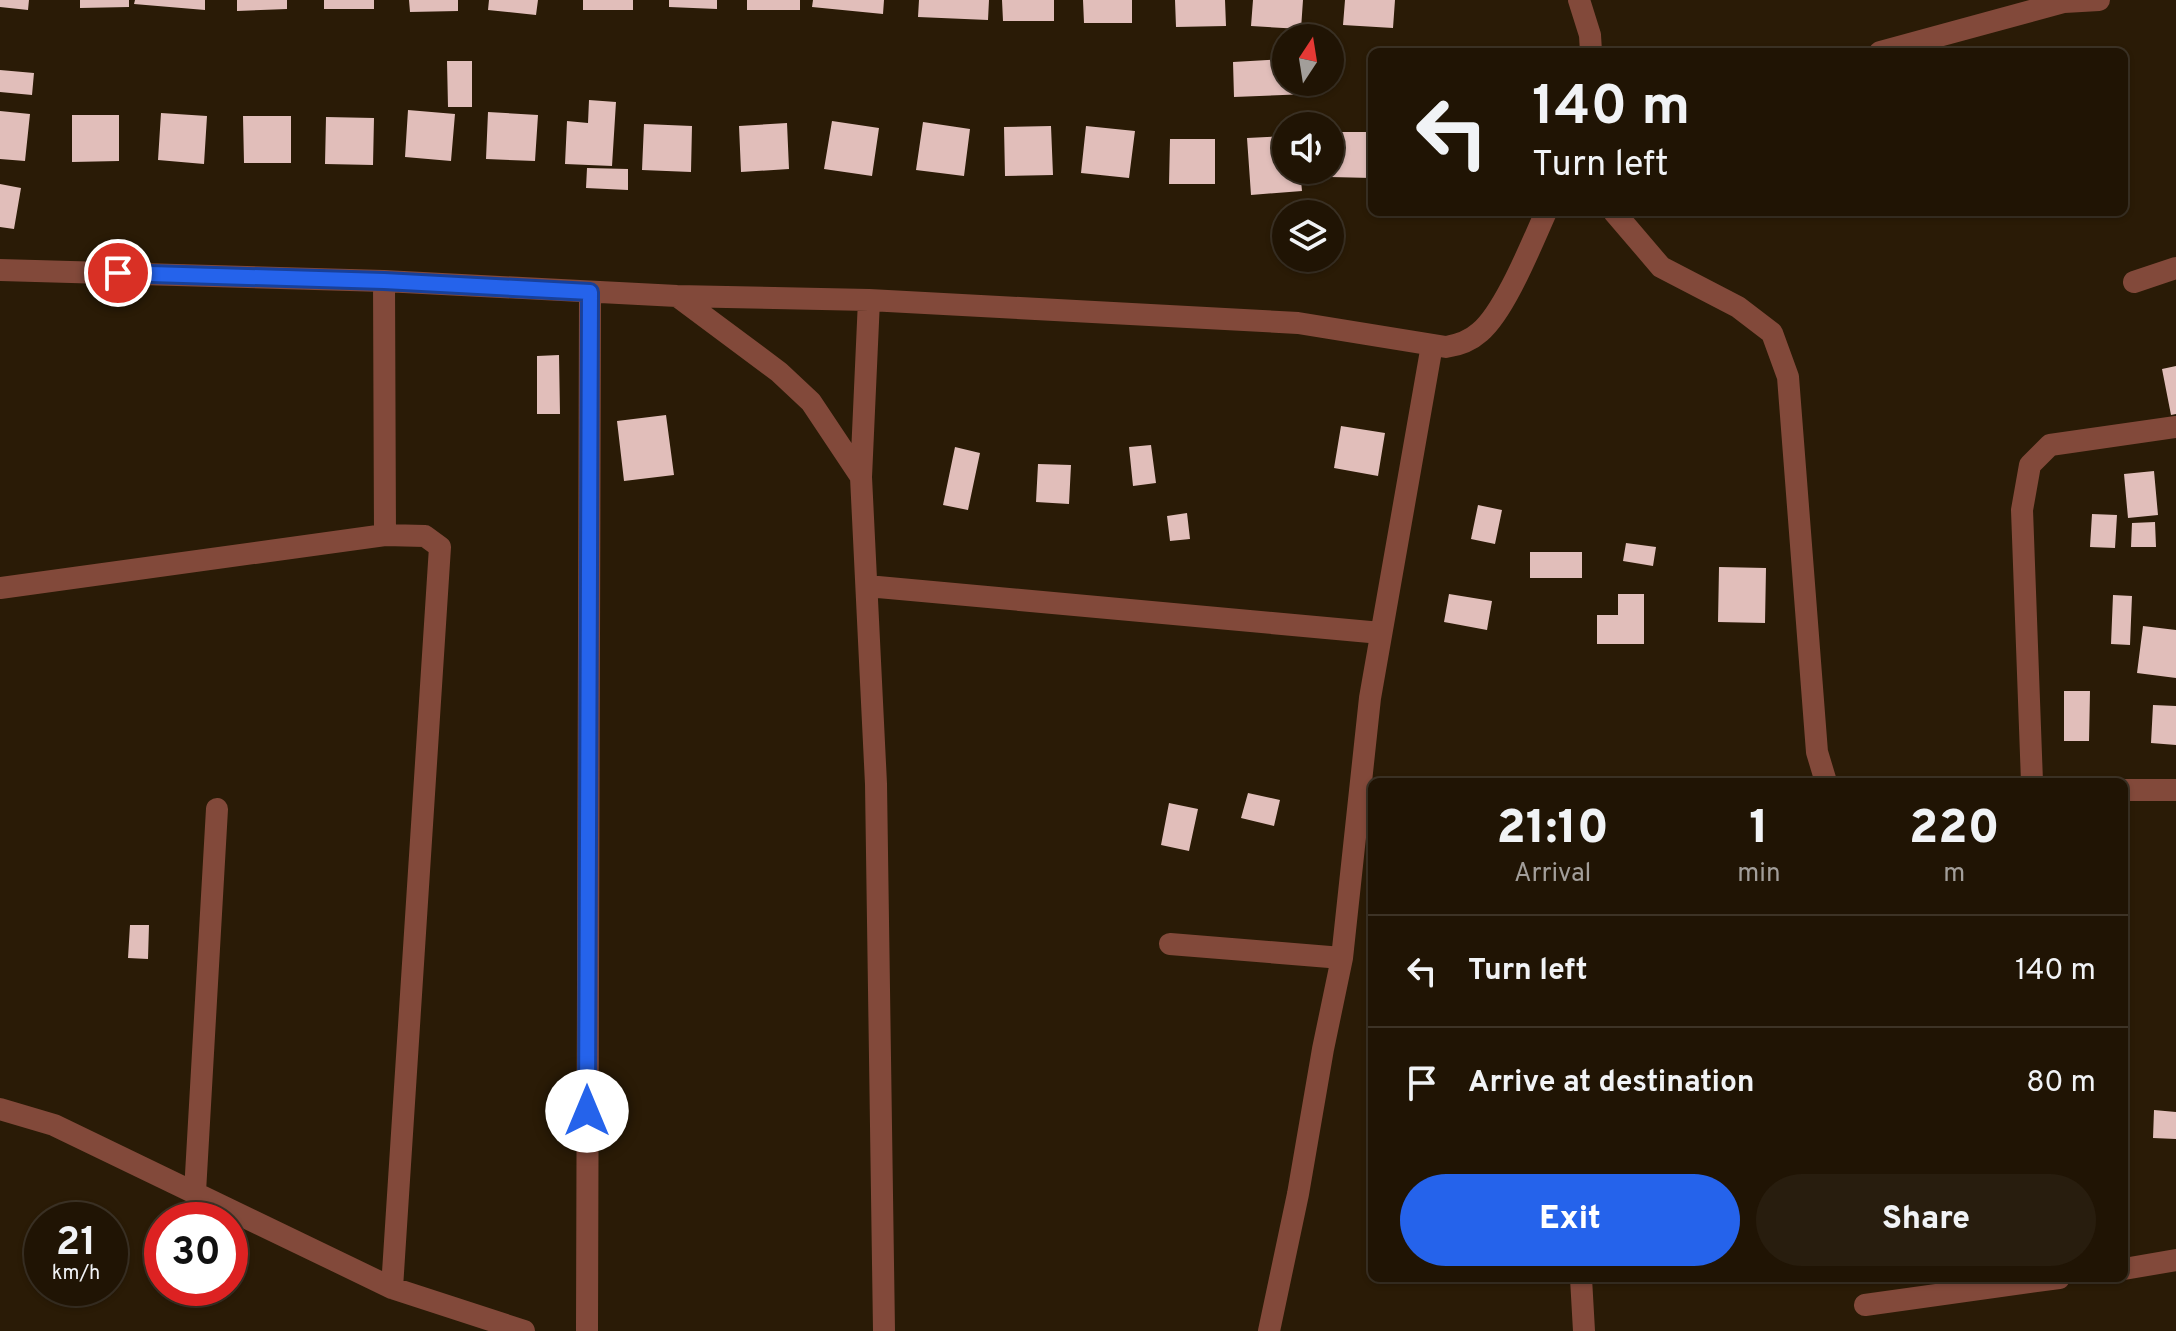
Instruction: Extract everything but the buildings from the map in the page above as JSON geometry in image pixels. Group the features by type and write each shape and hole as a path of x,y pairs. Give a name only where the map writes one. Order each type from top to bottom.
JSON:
{"street":[{"path":"1579,0 1591,48"},
{"path":"1891,48 1999,9 2099,0"},
{"path":"0,270 384,281 677,296 869,300 1298,323 1432,345 1459,345 1483,331 1500,306 1544,216"},
{"path":"1617,216 1661,267 1738,307 1772,333 1788,377 1817,752 1825,778"},
{"path":"2134,282 2176,268"},
{"path":"384,281 385,535"},
{"path":"587,1331 590,292"},
{"path":"677,296 779,372 811,402 861,477"},
{"path":"869,300 861,477 876,784 884,1331"},
{"path":"1269,1331 1342,958 1370,698 1432,345"},
{"path":"2032,778 2022,510 2030,465 2050,445 2176,427"},
{"path":"0,588 385,535 425,536 440,547 392,1288"},
{"path":"867,586 1381,633"},
{"path":"2128,790 2176,790"},
{"path":"195,1192 217,809"},
{"path":"1170,944 1342,958"},
{"path":"0,1109 54,1125 392,1288 524,1331"},
{"path":"2128,1268 2176,1260"},
{"path":"1581,1282 1584,1331"},
{"path":"1865,1305 2030,1282"}],"route":[{"path":"118,273 384,281 590,292 587,1111"}]}
